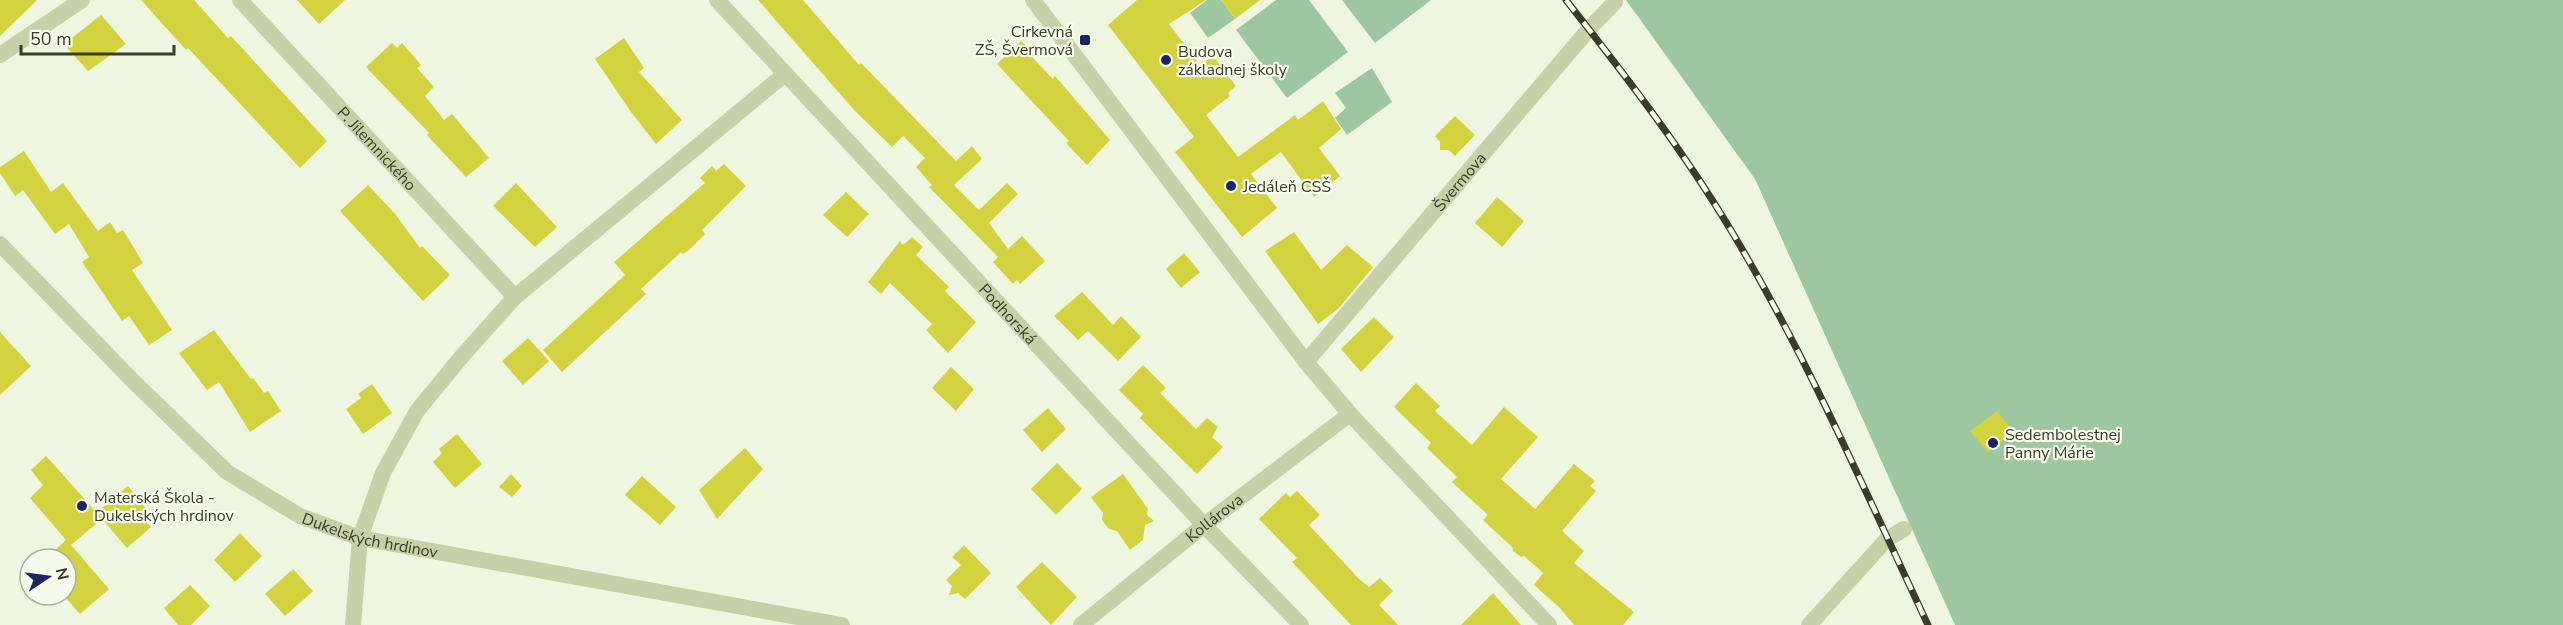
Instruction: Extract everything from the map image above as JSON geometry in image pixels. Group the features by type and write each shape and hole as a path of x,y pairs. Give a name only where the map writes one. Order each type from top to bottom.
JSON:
{"street":[{"path":"0,55 82,0"},
{"name":"P. Jilemnického","path":"240,0 515,297"},
{"name":"Podhorská","path":"717,0 1204,525 1301,625"},
{"path":"1033,0 1306,362 1350,414 1550,625"},
{"name":"Švermova","path":"1306,362 1589,29 1615,2"},
{"path":"352,625 360,538 383,473 417,411 515,297 785,74"},
{"name":"Dukelských hrdinov","path":"0,244 134,382 227,472 300,516 360,538 842,625"},
{"name":"Kollárova","path":"1081,625 1204,525 1350,414"},
{"path":"1809,625 1887,539 1904,529"}],"green space":[{"path":"1207,0 1221,0 1235,19 1208,38 1190,13"},
{"path":"1276,0 1309,0 1348,52 1287,98 1236,30"},
{"path":"1342,0 1431,0 1375,43"},
{"path":"1626,0 2563,0 2563,625 1955,625 1755,179"},
{"path":"1372,68 1392,102 1347,135 1335,118 1346,108 1335,93"}],"building":[{"path":"0,0 37,0 0,36"},
{"path":"141,0 194,0 228,38 231,36 327,141 300,168"},
{"path":"297,0 345,0 319,24"},
{"path":"758,0 803,0 859,65 861,63 956,161 972,146 982,159 954,185 979,210 1007,183 1018,194 989,223 1008,249 1022,236 1045,261 1020,284 1017,280 1013,284 993,262 998,257 929,187 932,185 916,167 925,158 903,136 892,147 855,111"},
{"path":"1137,0 1206,0 1169,24 1200,65 1213,56 1236,86 1228,93 1230,96 1206,115 1238,157 1295,115 1298,120 1323,101 1341,129 1319,148 1340,176 1314,197 1281,152 1251,174 1277,208 1242,237 1175,152 1194,137 1108,25"},
{"path":"1221,0 1260,0 1235,19"},
{"path":"101,15 126,44 88,71 64,44"},
{"path":"624,38 644,68 639,72 682,120 656,144 595,59"},
{"path":"1021,41 1035,54 1032,57 1053,79 1055,76 1110,140 1087,165 1066,143 1069,141 997,64"},
{"path":"392,43 397,48 402,43 421,65 417,68 434,87 425,96 444,120 452,114 489,158 466,177 427,135 429,133 366,67"},
{"path":"1455,116 1475,135 1455,156 1449,150 1440,150 1440,142 1435,136"},
{"path":"24,151 51,192 63,183 98,231 110,222 117,233 123,230 143,263 132,270 172,330 149,345 129,316 122,321 82,262 89,257 69,224 55,234 23,190 15,196 0,173 0,167"},
{"path":"724,164 746,186 702,230 705,234 689,250 683,254 681,252 641,289 646,294 562,372 543,350 625,275 614,262 705,183 700,178 712,166 716,171"},
{"path":"516,183 557,227 535,247 493,206"},
{"path":"368,185 396,215 420,248 422,246 450,275 423,301 340,211"},
{"path":"846,192 869,214 847,237 823,215"},
{"path":"1497,197 1524,221 1502,247 1475,223"},
{"path":"1294,232 1321,270 1347,245 1373,267 1338,309 1318,324 1265,251"},
{"path":"912,237 923,247 916,255 949,287 945,291 976,322 948,353 926,330 932,324 890,283 881,294 868,282 900,241 903,245"},
{"path":"1184,253 1200,272 1181,288 1166,269"},
{"path":"1082,292 1113,325 1121,316 1141,337 1118,361 1088,331 1078,340 1054,316"},
{"path":"1374,317 1394,337 1361,372 1341,349"},
{"path":"214,330 251,379 253,378 264,393 268,391 281,411 250,432 219,382 207,390 179,353"},
{"path":"0,332 31,366 0,395"},
{"path":"528,338 549,361 523,385 502,361"},
{"path":"1143,365 1166,388 1160,393 1196,429 1207,418 1218,427 1212,437 1223,447 1197,474 1140,418 1143,414 1119,390"},
{"path":"951,367 974,389 956,411 932,388"},
{"path":"1416,383 1440,406 1435,411 1472,445 1504,407 1538,437 1501,479 1535,509 1574,464 1595,481 1590,486 1596,491 1562,531 1584,551 1574,563 1634,612 1623,625 1574,625 1560,608 1534,585 1543,573 1524,556 1521,557 1513,551 1513,548 1483,520 1488,515 1452,482 1457,477 1427,448 1431,443 1394,407"},
{"path":"372,384 392,413 363,434 346,409 361,398 358,394"},
{"path":"1048,408 1066,429 1042,452 1023,430"},
{"name":"Sedembolestnej Panny Márie","path":"1997,411 2014,432 1988,452 1970,431"},
{"path":"457,434 482,464 455,488 433,462 442,453 439,449"},
{"path":"745,448 763,469 717,519 699,490"},
{"path":"46,456 97,512 128,486 148,511 142,516 151,527 127,548 102,519 71,545 73,547 58,547 66,540 30,498 43,485 31,470"},
{"path":"1057,463 1082,489 1056,515 1031,489"},
{"path":"511,474 522,486 512,497 499,487"},
{"path":"1123,474 1148,509 1147,515 1154,521 1145,525 1143,540 1130,550 1117,531 1109,529 1102,520 1103,513 1091,497"},
{"path":"642,476 676,507 660,525 625,495"},
{"path":"1297,491 1320,515 1309,525 1358,578 1369,587 1380,578 1393,591 1379,605 1398,625 1351,625 1292,562 1297,558 1259,519 1286,493 1290,497"},
{"path":"240,533 262,556 235,582 214,560"},
{"path":"964,545 991,573 965,599 958,593 949,595 952,586 946,580 961,565 952,557"},
{"path":"78,553 109,589 80,614 74,607 78,607"},
{"path":"1042,562 1077,597 1051,625 1016,587"},
{"path":"293,569 313,591 285,616 265,594"},
{"path":"190,585 210,606 191,625 178,625 164,608"},
{"path":"1493,593 1521,625 1461,625"}],"railway":[{"path":"1566,0 1674,142 1732,232 1811,376 1928,625"}],"place":[{"name":"Cirkevná ZŠ, Švermová","path":"1085,40"},
{"name":"Budova základnej školy","path":"1166,60"},
{"name":"Jedáleň CSŠ","path":"1231,186"},
{"name":"Sedembolestnej Panny Márie","path":"1993,443"},
{"name":"Materská Škola - Dukelských hrdinov","path":"82,506"}]}
